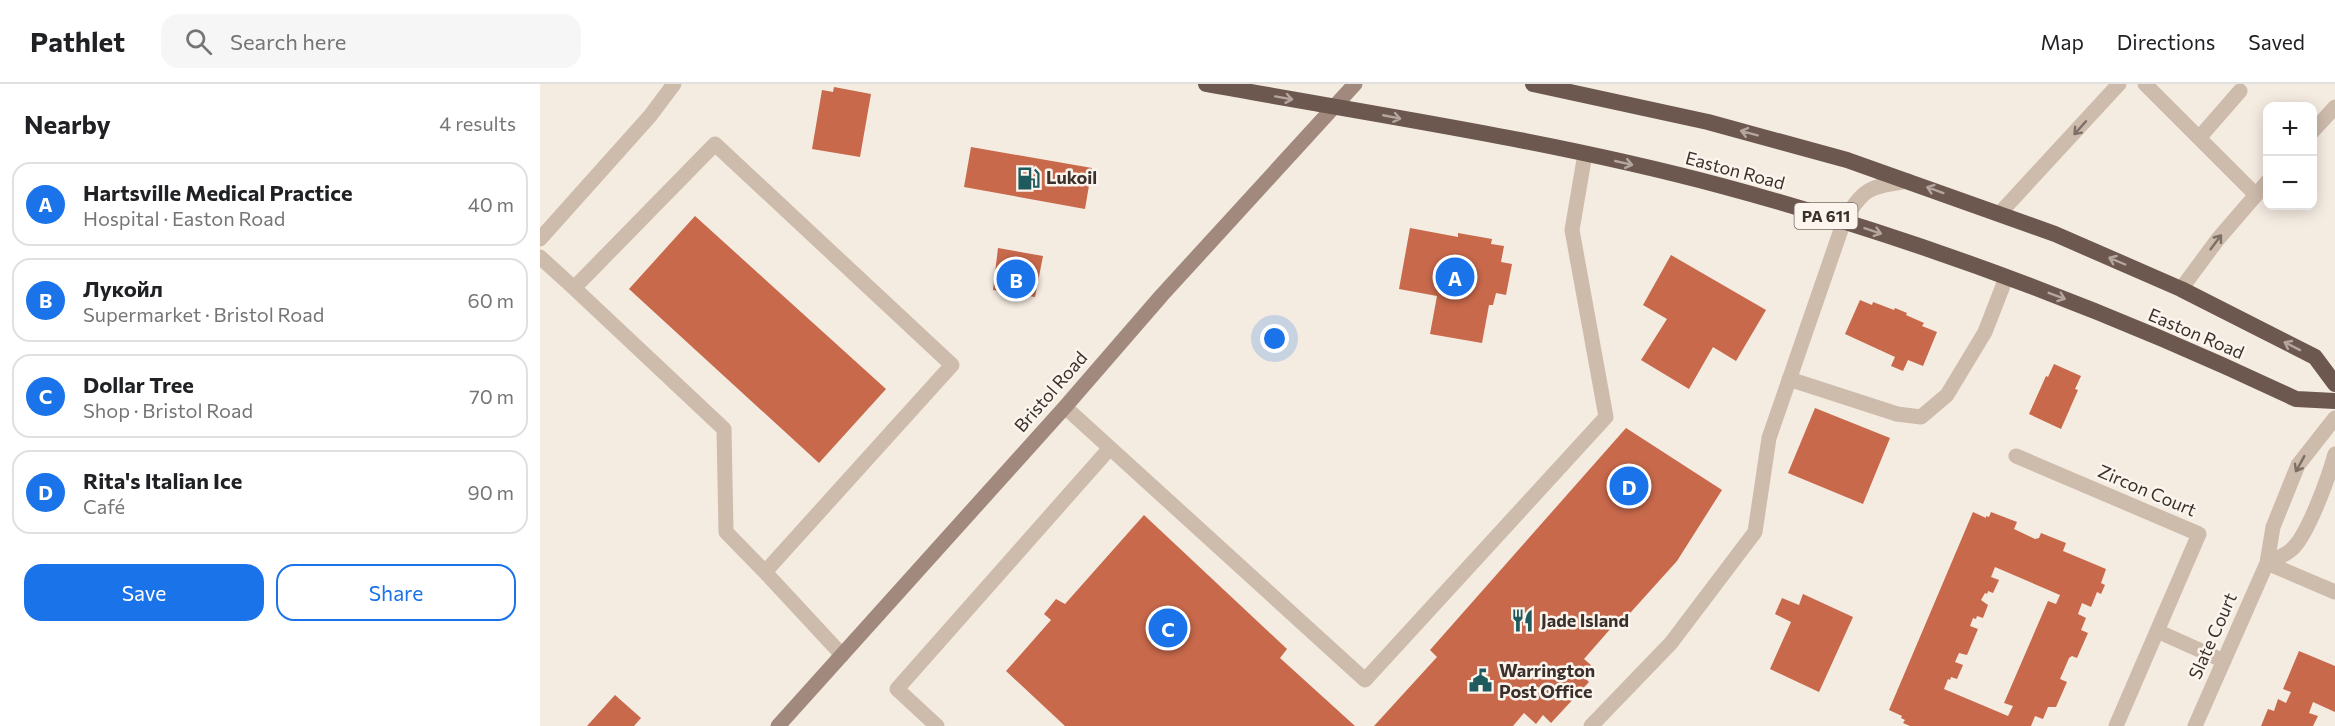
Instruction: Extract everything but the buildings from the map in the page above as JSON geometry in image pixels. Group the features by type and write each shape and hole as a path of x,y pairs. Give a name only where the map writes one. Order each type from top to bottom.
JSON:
{"highway":[{"name":"Easton Road","path":"1206,84 1585,154 1720,186 1844,221 2060,297 2296,399 2335,401"},
{"name":"Easton Road","path":"1533,84 1708,122 1847,160 2055,234 2181,289 2315,357 2335,384"}],"main road":[{"name":"Bristol Road","path":"778,726 1065,407 1162,295 1355,84"}],"street":[{"path":"540,239 650,116 674,84"},
{"path":"1999,214 2119,84"},
{"path":"2145,84 2256,194"},
{"path":"2199,138 2240,92"},
{"path":"2317,127 2335,107"},
{"path":"574,288 715,144 952,364 765,572"},
{"path":"1065,407 1365,680 1606,417 1572,230 1585,154"},
{"path":"1591,726 1671,643 1755,532 1768,438 1844,221 1858,196 1880,185 1909,181"},
{"path":"2181,289 2218,239 2263,186"},
{"path":"540,257 724,429 726,532 842,655"},
{"path":"1789,379 1897,414 1921,417 1947,395 1985,332 2006,278"},
{"name":"Slate Court","path":"2196,726 2267,563 2273,527 2298,465 2335,418"},
{"path":"937,726 897,689 1110,448"},
{"path":"2267,563 2291,550 2301,539 2329,474 2335,454"},
{"name":"Zircon Court","path":"2016,456 2199,534 2116,726"},
{"path":"2267,563 2335,592"},
{"path":"2157,631 2224,661"}],"place":[{"name":"Lukoil","path":"1028,178"},
{"name":"Hartsville Medical Practice","path":"1455,277"},
{"name":"Лукойл","path":"1016,279"},
{"name":"Rita's Italian Ice","path":"1629,486"},
{"name":"Jade Island","path":"1523,621"},
{"name":"Dollar Tree","path":"1168,628"},
{"name":"Warrington Post Office","path":"1481,681"}]}
